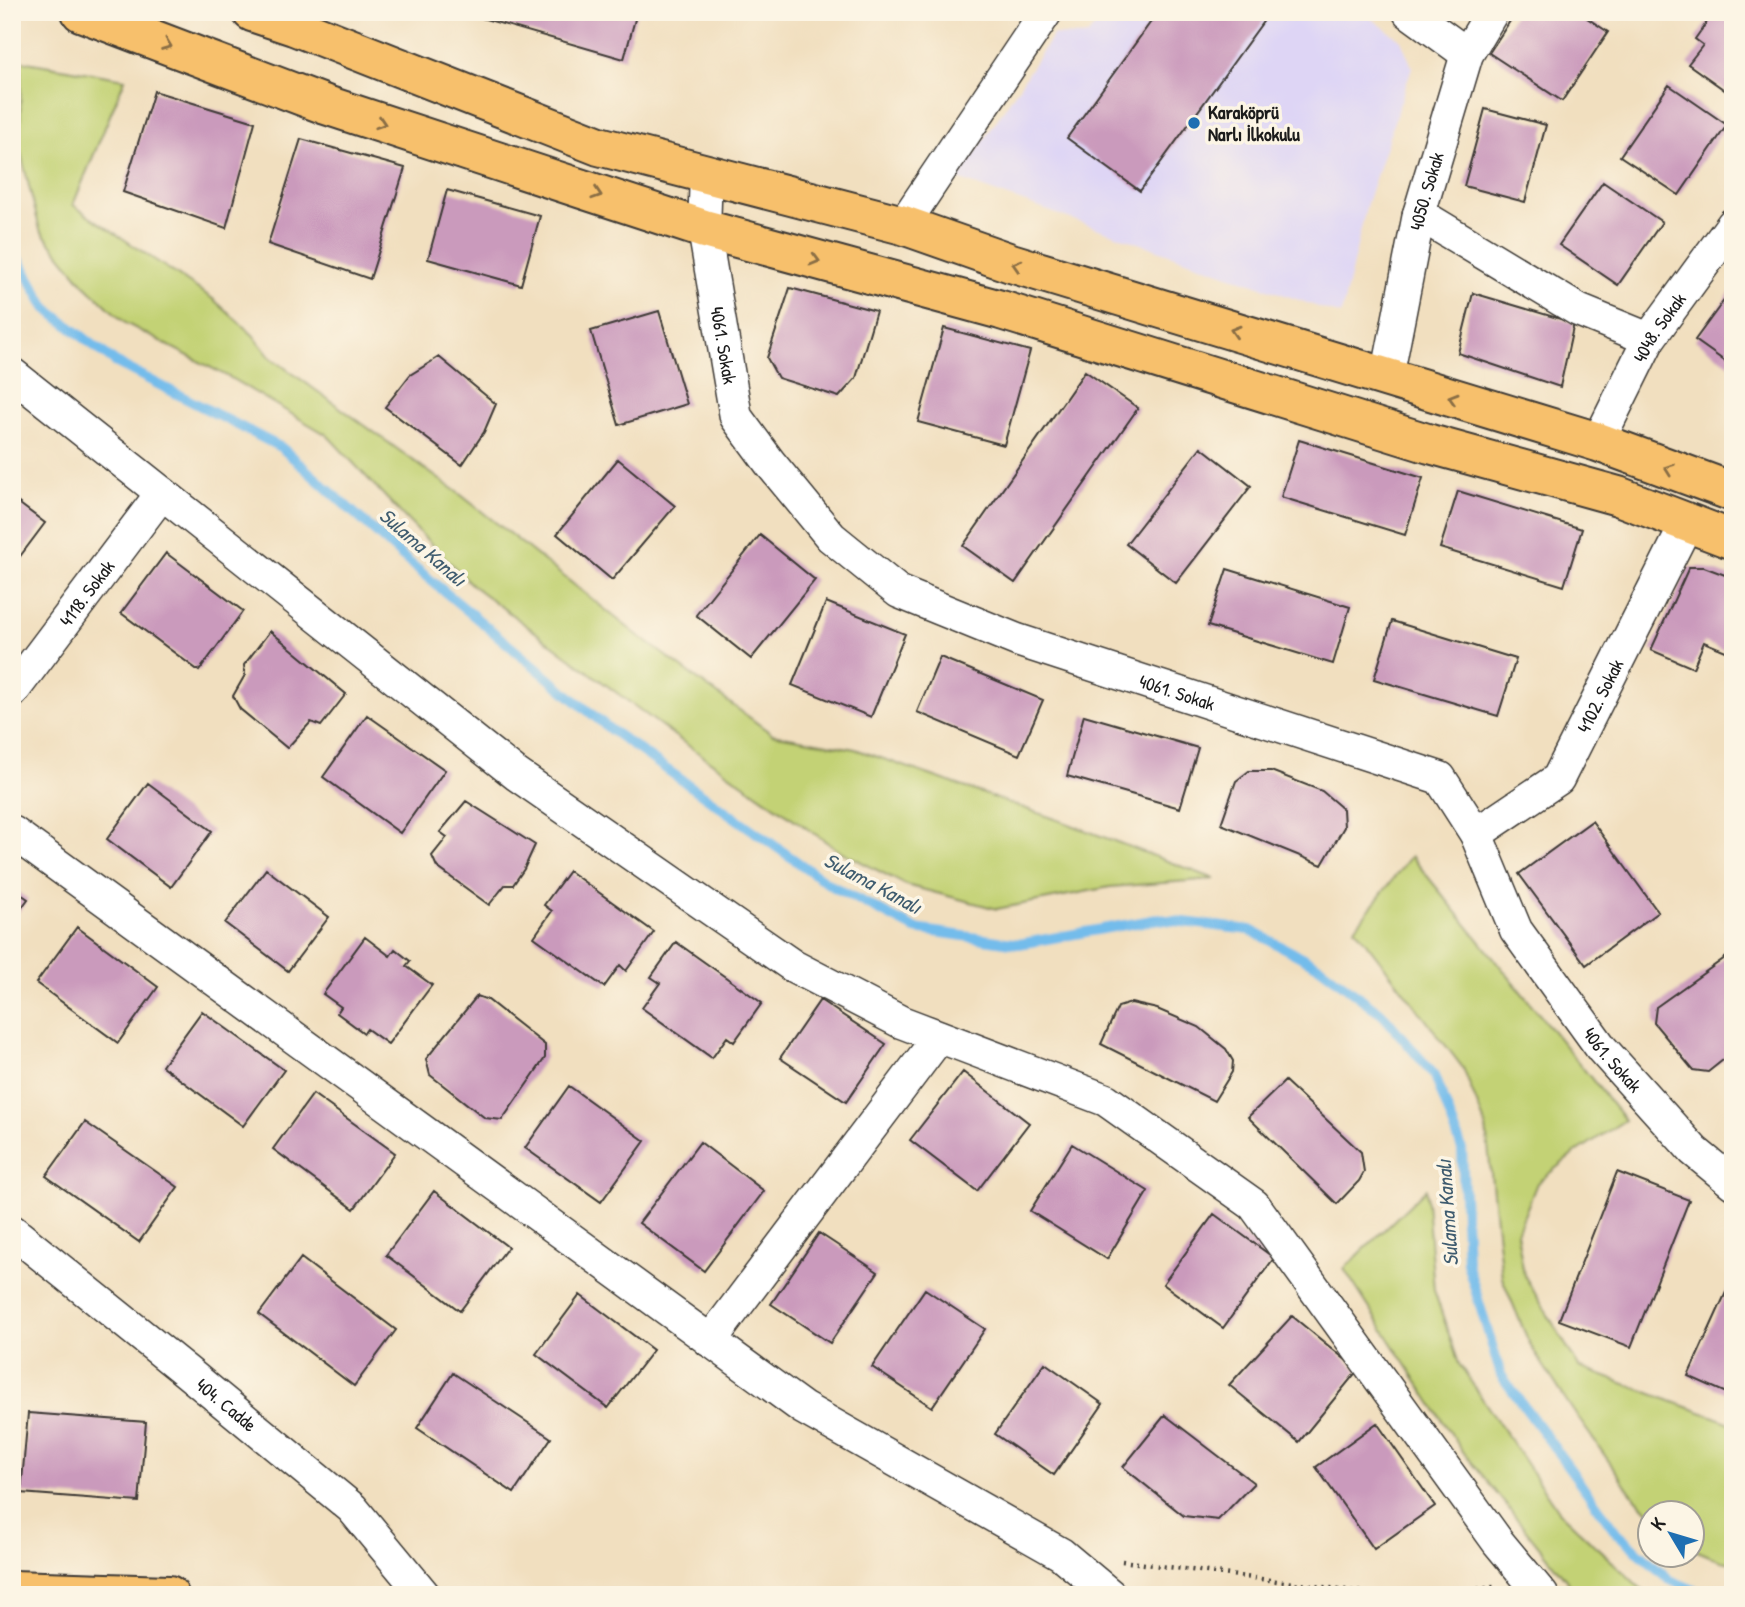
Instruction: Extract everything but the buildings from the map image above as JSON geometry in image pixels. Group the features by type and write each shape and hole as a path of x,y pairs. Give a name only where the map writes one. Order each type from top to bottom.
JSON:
{"main road":[{"path":"80,12 326,105 704,229 1001,310 1430,444 1618,496 1733,540"},
{"path":"252,12 295,19 599,146 904,225 1011,263 1598,442 1733,492"},
{"path":"12,1590 169,1595"}],"street":[{"path":"904,225 1046,12"},
{"path":"1409,12 1466,54"},
{"name":"4050. Sokak","path":"1387,378 1419,215 1466,54 1492,12"},
{"name":"4061. Sokak","path":"706,174 704,229 736,417 831,537 899,592 1017,640 1440,778 1476,834 1516,930 1602,1049 1694,1151 1733,1183"},
{"path":"1419,215 1578,310 1648,339"},
{"name":"4048. Sokak","path":"1598,442 1648,339 1733,224"},
{"path":"12,374 516,774 793,966 901,1022 1106,1100 1254,1205 1499,1542 1537,1588"},
{"name":"4118. Sokak","path":"12,692 162,493"},
{"name":"4102. Sokak","path":"1476,834 1558,779 1687,523"},
{"path":"12,832 803,1408 1061,1554 1110,1595"},
{"path":"710,1340 939,1037"},
{"name":"404. Cadde","path":"12,1231 352,1508 424,1595"}],"path":[{"path":"1115,1560 1385,1595"},
{"path":"1429,1595 1537,1588"}],"shaded area":[{"name":"Karaköprü Narlı İlkokulu","path":"1107,12 1362,12 1401,40 1412,67 1367,203 1341,315 958,179 1053,35 1087,36"}],"green space":[{"path":"21,61 125,79 73,205 213,299 253,335 270,357 461,495 636,634 772,734 855,749 1061,821 1215,879 1110,887 997,909 906,885 838,850 683,742 472,585 327,435 229,377 125,323 84,284 40,230 20,150"},
{"path":"1411,856 1625,1120 1575,1153 1537,1183 1517,1233 1524,1275 1579,1367 1733,1424 1733,1563 1706,1555 1706,1498 1636,1498 1632,1494 1530,1345 1502,1278 1486,1127 1463,1068 1355,928"},
{"path":"1426,1189 1434,1290 1459,1364 1558,1511 1648,1595 1578,1595 1461,1449 1344,1269"}],"waterway":[{"name":"Sulama Kanalı","path":"12,247 46,308 115,362 282,448 404,558 611,730 830,885 915,929 1019,944 1158,919 1250,930 1320,967 1383,1015 1435,1076 1462,1149 1467,1263 1501,1375 1617,1533 1670,1580 1706,1595"}],"place":[{"name":"Karaköprü Narlı İlkokulu","path":"1194,123"}]}
